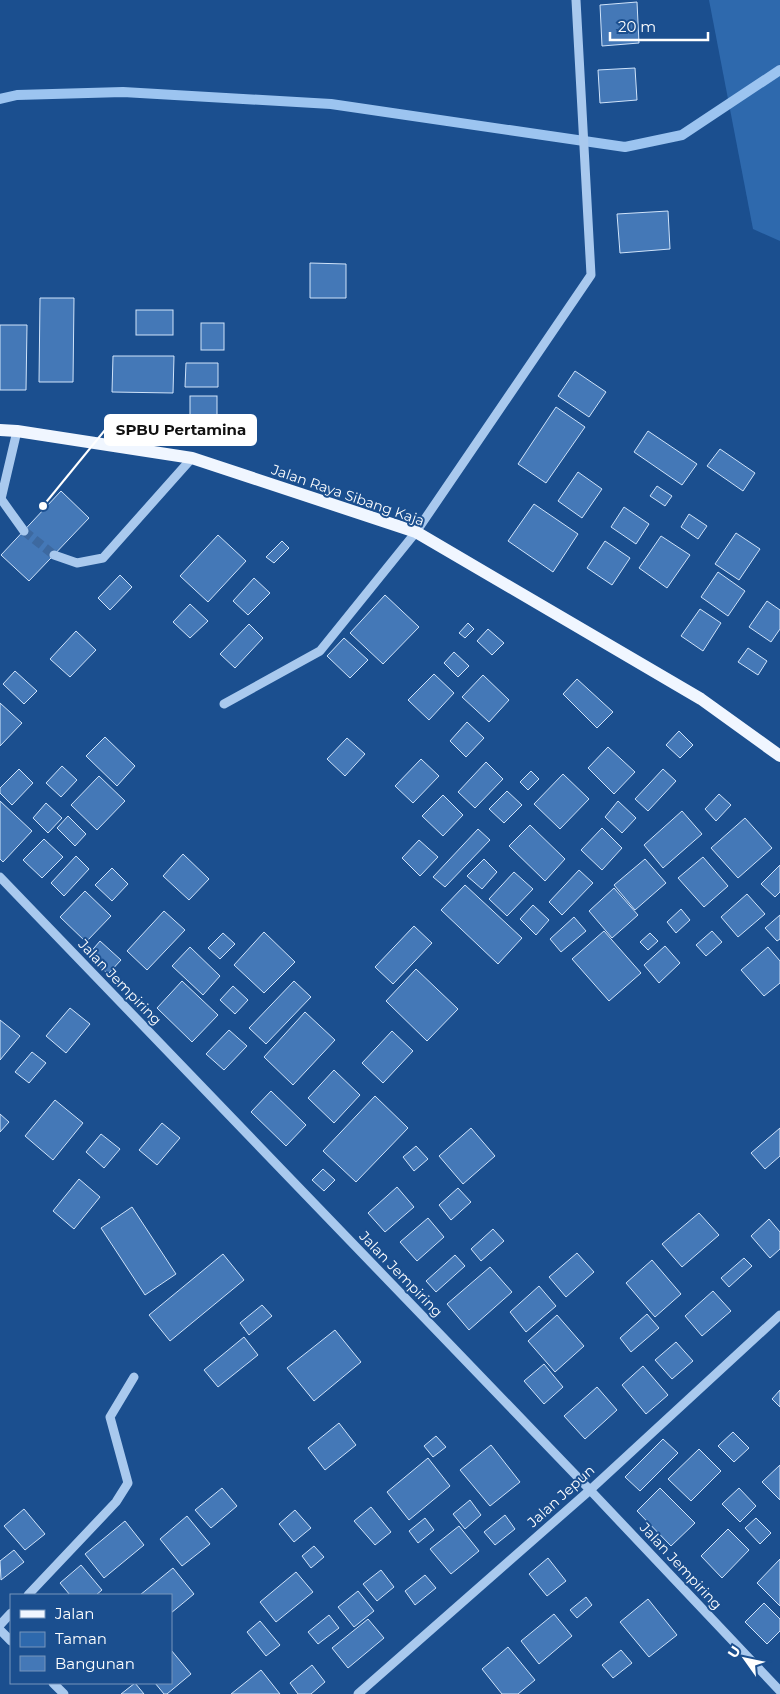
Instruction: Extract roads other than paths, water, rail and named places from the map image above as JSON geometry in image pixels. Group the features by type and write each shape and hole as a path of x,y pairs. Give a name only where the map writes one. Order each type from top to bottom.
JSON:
{"main road":[{"name":"Jalan Raya Sibang Kaja","path":"0,430 192,458 416,532 702,699 780,756"}],"street":[{"path":"224,704 320,651 416,532 591,275 576,0"},
{"path":"17,431 1,499 24,531"},
{"path":"54,555 77,563 103,558 192,458"},
{"name":"Jalan Jempiring","path":"0,877 590,1490 780,1691"},
{"name":"Jalan Jepun","path":"358,1694 590,1490 780,1315"},
{"path":"29,1594 116,1502 128,1483 110,1417 134,1377"},
{"path":"0,1625 10,1614"},
{"path":"0,1630 10,1641"},
{"path":"54,1684 64,1694"}],"waterway":[{"path":"0,99 17,95 123,92 331,104 625,147 682,135 780,70"}],"tunnel":[{"path":"24,531 54,555"}],"place":[{"name":"SPBU Pertamina","path":"43,506"}]}
